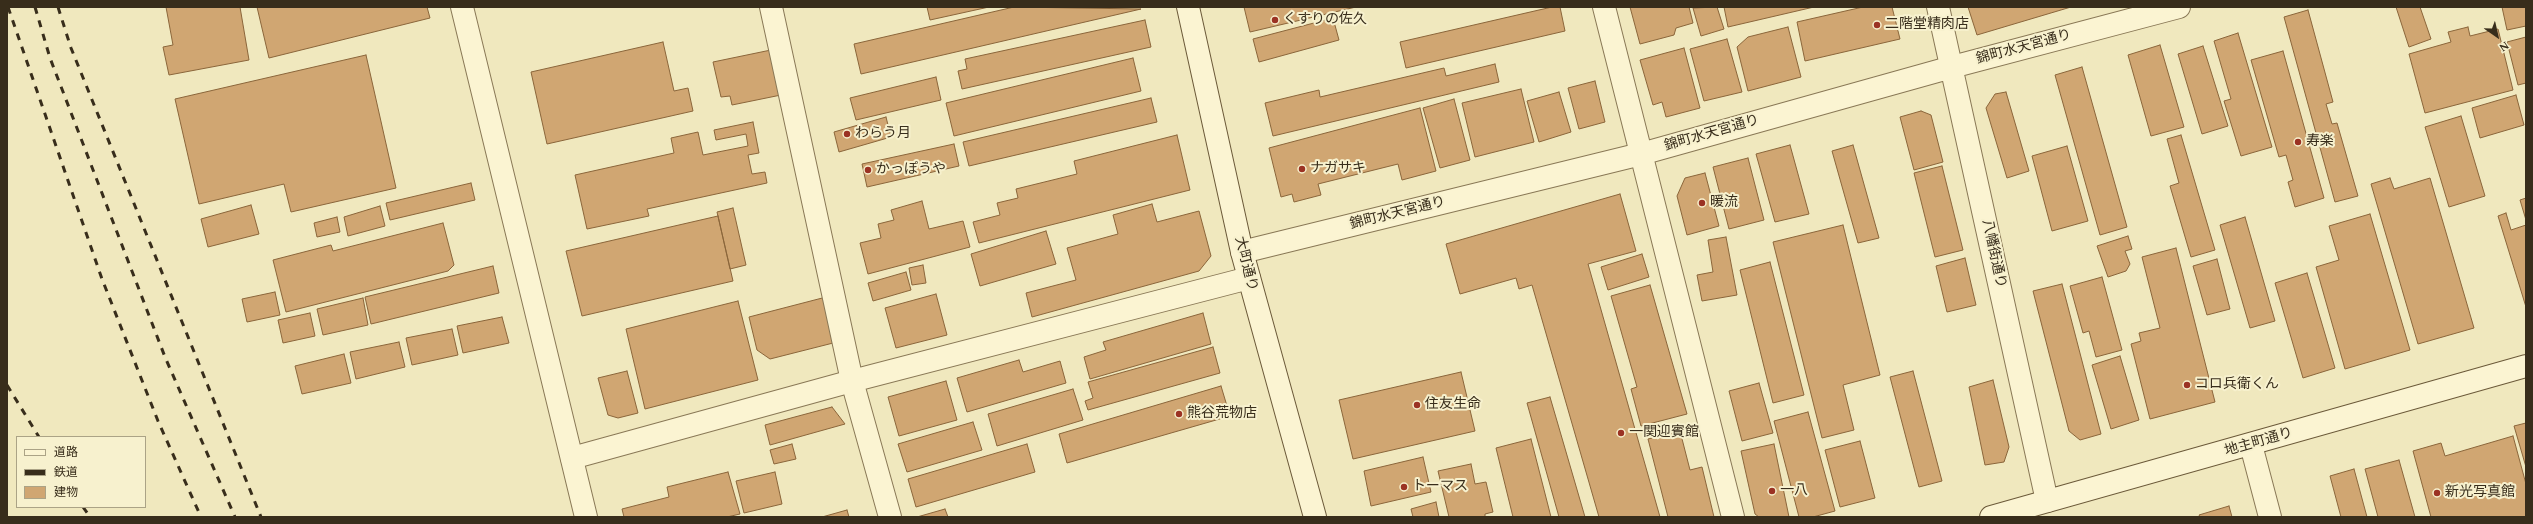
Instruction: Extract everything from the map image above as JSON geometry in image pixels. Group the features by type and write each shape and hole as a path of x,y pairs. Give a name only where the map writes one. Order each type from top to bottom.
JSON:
{"street":[{"path":"462,7 586,517"},
{"path":"771,7 852,381 890,517"},
{"name":"大町通り","path":"1188,7 1242,252 1315,517"},
{"path":"1604,7 1733,517"},
{"name":"八幡街通り","path":"1938,7 2047,501"},
{"name":"錦町水天宮通り","path":"1242,252 1641,154 1952,67 2179,7"},
{"path":"572,458 852,381 1249,278"},
{"name":"地主町通り","path":"1992,517 2526,366"},
{"path":"2251,445 2270,517"}],"building":[{"path":"166,7 240,7 249,60 169,75 163,47 173,45"},
{"path":"257,7 427,7 430,18 269,58"},
{"path":"927,7 989,7 930,20"},
{"path":"1014,7 1141,9 861,74 854,44"},
{"name":"くすりの佐久","path":"1244,7 1356,7 1250,32"},
{"path":"1552,7 1560,7 1565,31 1406,68 1400,42"},
{"path":"1630,7 1689,7 1693,23 1676,28 1674,35 1640,44"},
{"path":"1717,7 1724,29 1701,36 1693,8"},
{"path":"1724,7 1814,7 1728,27"},
{"path":"1863,7 1892,7 1900,39 1805,61 1797,22"},
{"path":"1968,7 2071,7 1977,35"},
{"path":"2396,7 2420,7 2431,39 2409,47"},
{"path":"2502,7 2526,7 2526,26 2507,30"},
{"path":"2308,10 2333,102 2326,104 2332,124 2337,123 2358,196 2335,202 2284,17"},
{"path":"1333,18 1339,40 1259,62 1253,39"},
{"path":"1145,20 1151,47 962,89 958,71 967,69 965,59"},
{"path":"1788,27 1801,77 1748,91 1737,47 1748,37"},
{"path":"2468,27 2470,36 2498,29 2513,90 2425,113 2409,54 2451,42 2448,32"},
{"path":"2238,33 2272,147 2241,156 2224,101 2231,99 2214,41"},
{"path":"2526,37 2526,83 2518,85 2507,42"},
{"path":"1727,39 1742,92 1704,101 1690,49"},
{"path":"663,42 674,91 688,88 693,111 547,144 531,72"},
{"path":"2160,45 2184,127 2151,136 2128,55"},
{"path":"2203,46 2228,126 2202,134 2178,54"},
{"path":"1684,48 1700,108 1666,117 1662,102 1653,105 1640,60"},
{"path":"771,50 781,95 732,105 730,96 721,97 713,62"},
{"path":"2283,51 2324,198 2295,207 2288,182 2293,180 2286,155 2279,157 2251,60"},
{"path":"366,55 396,188 291,212 284,184 199,204 175,99"},
{"path":"1133,58 1141,91 954,136 946,103"},
{"path":"1495,64 1499,82 1273,136 1265,103 1319,90 1320,97 1444,68 1446,76"},
{"path":"2082,67 2127,227 2100,235 2055,75"},
{"path":"936,77 941,100 856,120 850,98"},
{"path":"1595,81 1605,122 1579,129 1568,88"},
{"path":"1521,89 1534,142 1475,157 1462,103"},
{"path":"1559,92 1571,132 1539,142 1527,101"},
{"path":"2006,92 2029,171 2007,178 1986,108 1995,94"},
{"path":"2516,95 2524,125 2480,138 2472,108"},
{"path":"1151,98 1157,122 969,166 963,142"},
{"path":"1454,99 1470,160 1440,168 1423,108"},
{"path":"1420,108 1436,171 1402,180 1398,164 1318,184 1321,195 1294,202 1292,194 1281,197 1269,148"},
{"path":"1921,111 1931,115 1943,162 1914,170 1900,117"},
{"path":"2461,116 2485,196 2449,207 2425,127"},
{"path":"886,117 891,137 839,152 834,132"},
{"path":"753,122 759,153 748,155 752,174 765,172 767,183 647,209 649,216 587,229 575,175 674,153 671,138 698,132 703,155 748,146 746,134 716,140 714,130"},
{"path":"1177,135 1190,190 979,243 973,222 1000,215 997,203 1018,198 1016,189 1077,174 1074,161"},
{"path":"2181,135 2215,250 2191,257 2170,186 2179,183 2167,139"},
{"path":"954,144 959,166 867,187 862,164"},
{"path":"1790,145 1809,214 1775,222 1756,154"},
{"path":"1853,145 1879,238 1858,243 1832,151"},
{"path":"2067,146 2088,221 2052,231 2032,156"},
{"path":"1748,158 1764,220 1729,229 1713,167"},
{"path":"1942,166 1963,250 1935,257 1914,173"},
{"path":"1705,173 1719,226 1687,235 1677,196 1685,178"},
{"path":"2390,178 2394,189 2430,178 2474,328 2418,344 2371,184"},
{"path":"471,183 475,200 390,220 386,203"},
{"path":"1620,194 1636,251 1588,264 1660,517 1599,517 1532,285 1519,289 1516,278 1460,294 1446,244"},
{"path":"2526,198 2526,220 2520,200"},
{"path":"922,201 929,229 963,221 970,247 868,274 860,243 881,238 878,224 894,220 891,210"},
{"path":"1152,204 1157,222 1199,211 1211,256 1199,271 1032,317 1026,293 1076,280 1067,248 1118,234 1113,215"},
{"path":"251,205 259,234 208,247 201,219"},
{"path":"380,206 385,226 348,236 344,217"},
{"path":"733,208 746,265 730,269 717,212"},
{"path":"2506,213 2511,230 2526,225 2526,307 2498,216"},
{"path":"2370,214 2410,350 2345,369 2316,267 2339,260 2329,226"},
{"path":"718,216 733,281 582,316 566,251"},
{"path":"337,217 340,232 317,237 314,223"},
{"path":"2245,217 2275,321 2250,328 2220,225"},
{"path":"443,223 454,265 448,271 286,312 273,260 331,245 333,251"},
{"path":"1843,225 1880,375 1843,385 1854,430 1822,438 1773,242"},
{"path":"1046,231 1056,264 980,286 971,254"},
{"path":"2128,236 2132,249 2125,251 2130,264 2126,271 2108,277 2097,246"},
{"path":"1726,237 1737,295 1702,301 1697,275 1713,272 1708,240"},
{"path":"2176,248 2215,402 2150,419 2131,344 2141,341 2139,333 2160,328 2142,257"},
{"path":"1642,254 1649,277 1608,290 1601,267"},
{"path":"1965,258 1976,305 1947,312 1936,266"},
{"path":"2217,259 2230,309 2207,315 2193,266"},
{"path":"1770,262 1804,395 1773,403 1740,270"},
{"path":"923,265 926,283 912,285 909,268"},
{"path":"493,266 499,293 371,324 365,297"},
{"path":"906,272 911,290 873,301 868,283"},
{"path":"2307,273 2335,368 2303,378 2275,283"},
{"path":"2102,277 2122,350 2096,357 2089,331 2083,333 2070,286"},
{"path":"2062,284 2101,434 2080,440 2069,431 2033,291"},
{"path":"1650,285 1687,414 1641,426 1631,389 1637,387 1611,296"},
{"path":"275,292 280,315 247,322 242,299"},
{"path":"936,294 947,335 896,348 885,308"},
{"path":"830,296 841,341 770,359 757,350 749,317"},
{"path":"363,298 368,325 323,335 317,309"},
{"path":"738,301 758,380 645,409 626,329"},
{"path":"310,313 315,336 283,343 278,320"},
{"path":"1203,313 1211,344 1090,379 1084,357 1106,350 1103,342"},
{"path":"502,317 509,343 463,353 457,326"},
{"path":"452,329 458,355 412,365 406,338"},
{"path":"399,342 405,367 356,379 350,352"},
{"path":"1213,347 1220,373 1088,410 1085,401 1093,398 1088,382"},
{"path":"344,354 351,383 302,394 295,366"},
{"path":"2120,356 2139,420 2111,429 2092,365"},
{"path":"1019,360 1023,372 1060,361 1066,383 967,412 957,378"},
{"path":"627,371 638,413 618,418 608,415 598,378"},
{"path":"1913,371 1942,481 1919,487 1890,377"},
{"path":"1461,372 1475,431 1353,459 1339,400"},
{"path":"1993,380 2009,447 2004,462 1985,465 1969,387"},
{"path":"946,381 957,420 899,436 888,397"},
{"path":"1759,383 1773,433 1742,441 1729,391"},
{"path":"1221,386 1230,416 1067,463 1059,434"},
{"path":"1073,389 1083,420 997,446 988,414"},
{"path":"1550,397 1585,517 1559,517 1527,403"},
{"path":"832,407 845,424 770,445 765,425"},
{"path":"1808,412 1835,511 1813,517 1799,517 1774,421"},
{"path":"973,422 982,450 907,472 898,444"},
{"path":"2526,423 2526,467 2514,426"},
{"path":"1680,431 1690,470 1702,467 1714,517 1668,517 1648,439"},
{"path":"2513,436 2526,484 2526,517 2431,517 2413,451 2441,443 2445,456"},
{"path":"1531,439 1551,517 1513,517 1496,448"},
{"path":"1860,441 1875,498 1840,507 1825,450"},
{"path":"792,444 796,459 774,464 770,450"},
{"path":"1027,444 1035,472 916,507 908,479"},
{"path":"1774,444 1789,517 1759,517 1755,514 1741,451"},
{"path":"1423,457 1431,492 1371,506 1364,471"},
{"path":"2399,460 2415,517 2378,517 2365,469"},
{"path":"1471,464 1475,484 1486,482 1493,512 1485,514 1485,517 1449,517 1438,471"},
{"path":"2354,469 2367,517 2341,517 2330,476"},
{"path":"728,472 740,514 727,517 624,517 622,509 669,497 667,487"},
{"path":"775,472 782,504 744,513 736,481"},
{"path":"1436,502 1439,517 1413,517 1411,509"},
{"path":"2229,506 2232,517 2200,517 2199,515"},
{"path":"945,509 948,517 917,517"},
{"path":"847,510 849,517 822,517"}],"railway":[{"path":"8,7 102,279 158,421 201,517"},
{"path":"35,7 50,58 165,357 235,517"},
{"path":"58,7 71,48 261,517"},
{"path":"7,385 38,436"},
{"path":"84,508 90,517"}],"place":[{"name":"くすりの佐久","path":"1275,20"},
{"name":"二階堂精肉店","path":"1877,25"},
{"name":"わらう月","path":"847,134"},
{"name":"寿楽","path":"2298,142"},
{"name":"ナガサキ","path":"1302,169"},
{"name":"かっぽうや","path":"868,170"},
{"name":"暖流","path":"1702,203"},
{"name":"コロ兵衛くん","path":"2187,385"},
{"name":"住友生命","path":"1417,405"},
{"name":"熊谷荒物店","path":"1179,414"},
{"name":"一関迎賓館","path":"1621,433"},
{"name":"トーマス","path":"1404,487"},
{"name":"一八","path":"1772,491"},
{"name":"新光写真館","path":"2437,493"}]}
